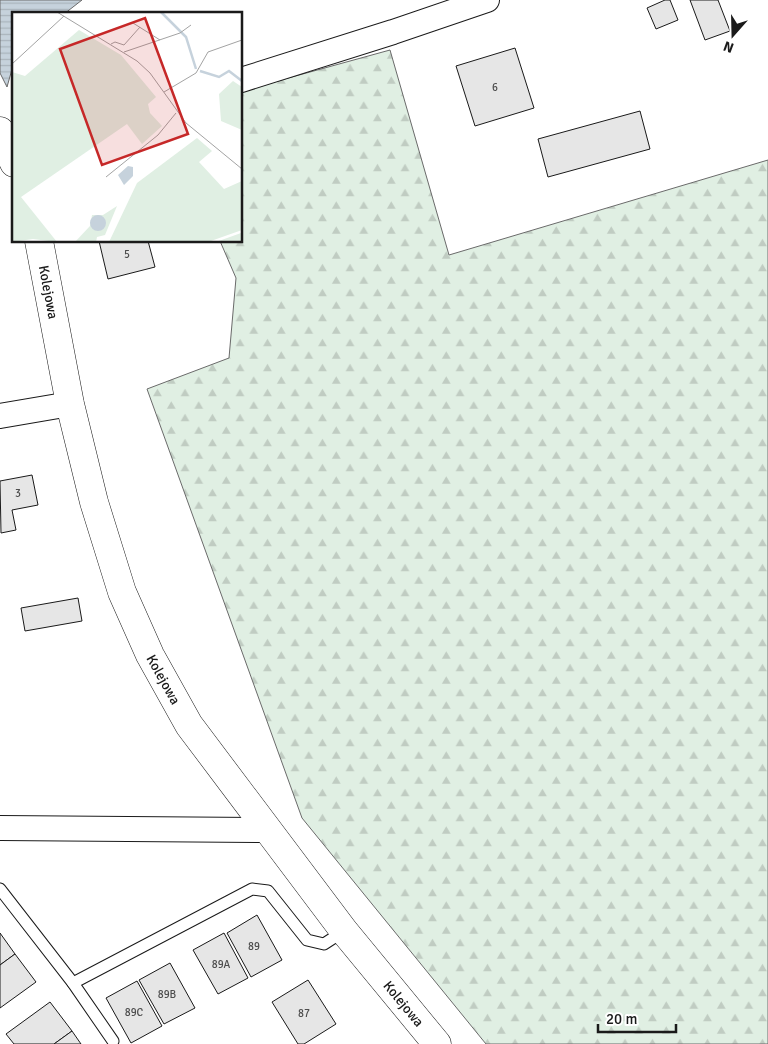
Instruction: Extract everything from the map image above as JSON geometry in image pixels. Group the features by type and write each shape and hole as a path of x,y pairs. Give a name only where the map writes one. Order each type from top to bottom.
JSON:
{"street":[{"path":"242,80 393,32 486,0"},
{"path":"0,131 12,158"},
{"name":"Kolejowa","path":"39,242 70,404 94,502 120,583 150,655 189,725 344,931 437,1044"},
{"path":"0,416 70,404"},
{"path":"0,828 269,830"}],"lane":[{"path":"0,889 73,983 113,1041"},
{"path":"73,983 252,889 268,891 307,940 324,944 344,931"}],"green space":[{"path":"390,50 449,255 768,160 768,1044 486,1044 302,818 147,389 229,358 236,278 220,242 242,242 242,91"}],"shaded area":[{"path":"0,0 82,0 67,12 12,12 12,69 7,87 0,73"}],"building":[{"path":"665,0 670,0 678,20 656,29 647,8"},
{"path":"690,0 718,0 730,31 705,40"},
{"path":"515,48 534,108 475,126 456,66"},
{"path":"640,111 650,149 548,177 538,139"},
{"path":"99,242 148,242 155,267 108,279"},
{"path":"32,475 38,505 12,510 16,530 1,533 0,481"},
{"path":"78,598 82,621 25,631 21,608"},
{"path":"257,915 282,960 251,977 227,933"},
{"path":"0,933 15,954 0,965"},
{"path":"224,933 248,978 218,994 193,950"},
{"path":"15,954 36,982 0,1008 0,965"},
{"path":"170,963 195,1008 164,1024 139,980"},
{"path":"308,980 336,1024 304,1044 298,1044 272,1002"},
{"path":"137,981 162,1026 131,1043 106,998"},
{"path":"50,1002 72,1031 54,1044 14,1044 6,1034"},
{"path":"72,1031 81,1044 54,1044"}]}
